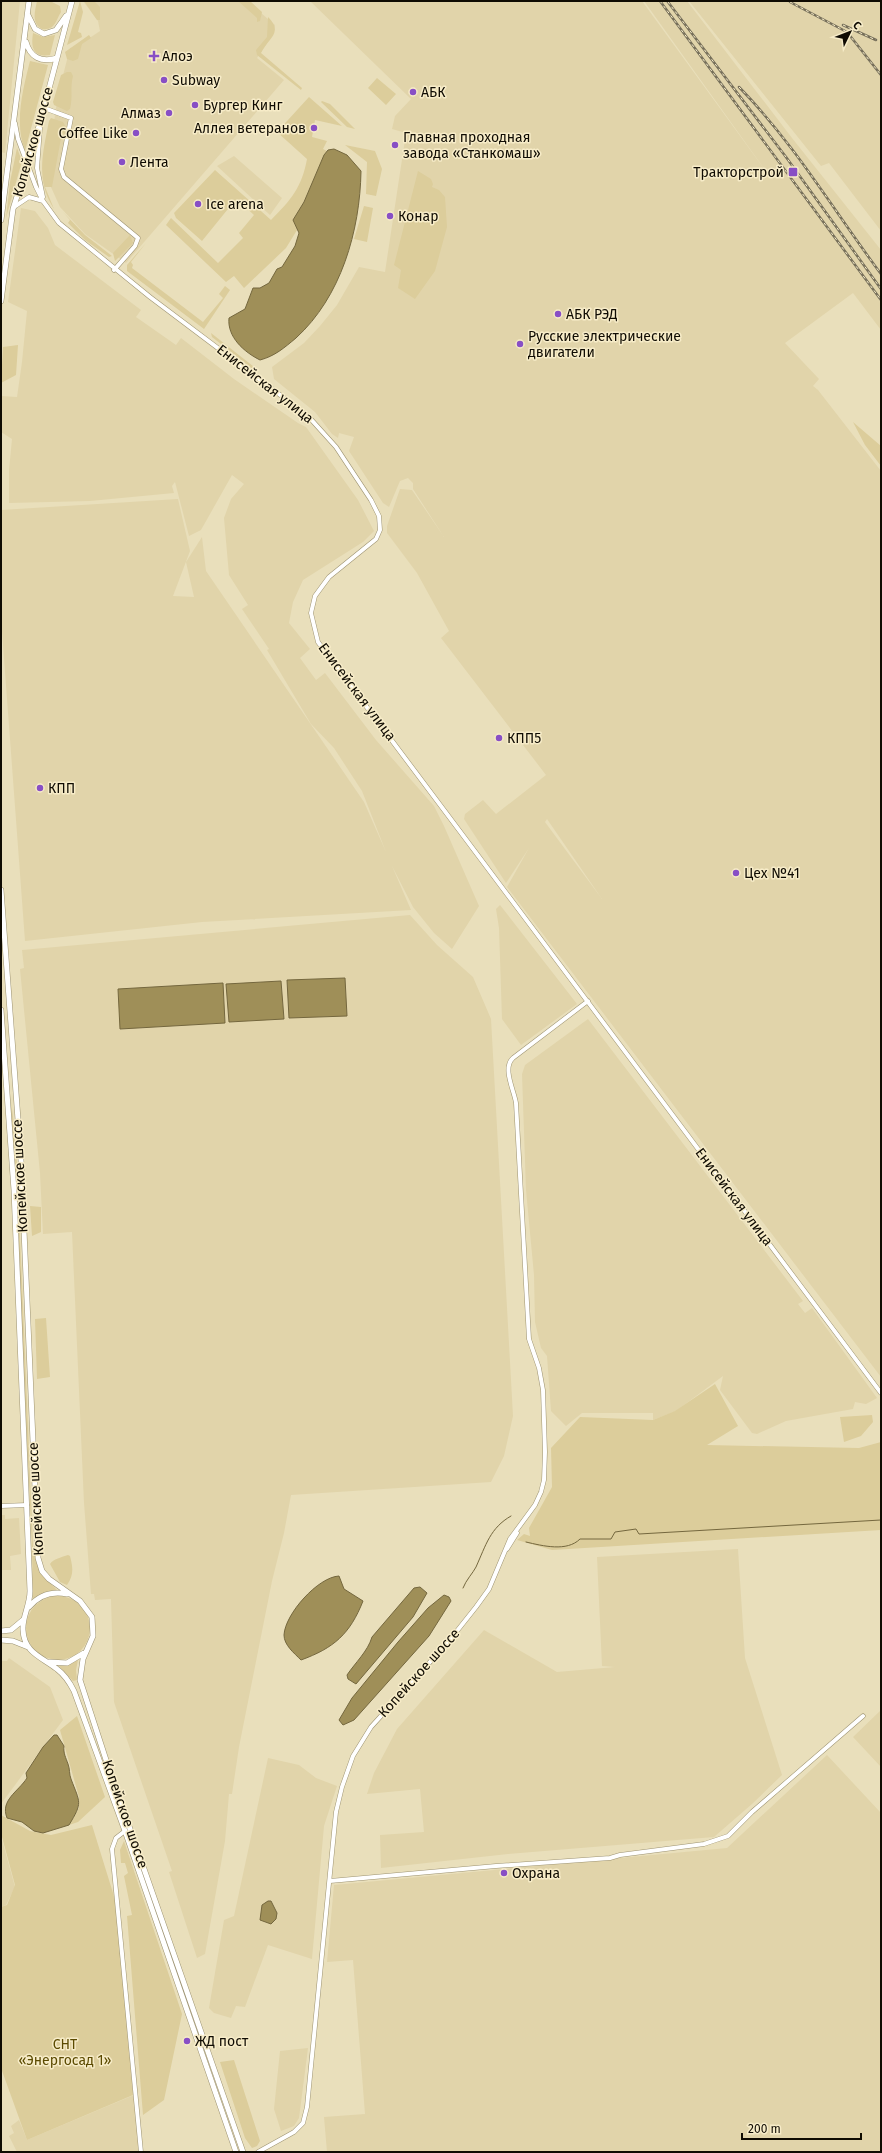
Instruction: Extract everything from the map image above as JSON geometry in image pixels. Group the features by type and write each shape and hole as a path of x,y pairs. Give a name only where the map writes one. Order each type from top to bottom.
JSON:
{"main road":[{"name":"Копейское шоссе","path":"1,220 15,121 29,1"},
{"name":"Копейское шоссе","path":"1,301 13,209 40,123 73,1"},
{"path":"28,12 33,27 44,34 56,30 70,10"},
{"path":"25,39 28,50 35,57 48,60 57,58"},
{"name":"Копейское шоссе","path":"1,890 21,1160 37,1548 40,1566 45,1575 58,1587 75,1597 87,1608 93,1623 91,1642 84,1652 80,1675 84,1691 243,2152"},
{"name":"Копейское шоссе","path":"1,1010 3,1076 14,1190 27,1505 30,1591 28,1609 23,1620"},
{"path":"3,1076 14,1076"},
{"path":"28,1609 35,1601 49,1594 65,1594 75,1597"},
{"path":"1,1631 11,1630 23,1620"},
{"path":"23,1620 24,1637 28,1647"},
{"path":"1,1640 12,1641 28,1647"},
{"name":"Копейское шоссе","path":"28,1647 36,1656 66,1677 74,1691 125,1831 236,2152"},
{"path":"46,1662 66,1663 76,1659 84,1652"}],"street":[{"path":"44,108 71,118 61,169 64,178 138,238 135,246 114,270"},
{"name":"Енисейская улица","path":"15,121 16,132 27,164 43,201 48,210 61,225 114,270 308,416 336,447 371,500 379,516 379,532 370,544 329,577 315,596 311,613 312,624 318,642 516,909 588,1001 881,1393"},
{"name":"Енисейская улица","path":"40,123 37,168 42,193 48,210"},
{"path":"13,209 29,197 43,201"},
{"name":"Копейское шоссе","path":"258,2152 294,2132 303,2123 307,2107 336,1812 342,1787 353,1756 371,1727 449,1641 476,1608 489,1589 510,1539 535,1505 544,1480 545,1439 542,1379 529,1339 516,1103 507,1069 509,1062 513,1058 588,1001"},
{"path":"1,1506 27,1505"},
{"path":"330,1882 496,1866 610,1858 620,1855 704,1844 728,1836 863,1716"},
{"name":"Копейское шоссе","path":"125,1831 116,1838 112,1849 141,2152"}],"shaded area":[{"path":"1,1 20,1 5,153 1,152"},
{"name":"Алмаз","path":"83,1 247,1 275,25 273,34 257,58 284,80 126,263 85,234 60,207 46,176 58,95 70,48 76,47 100,31 98,21"},
{"path":"310,1 642,1 770,177 644,1 687,1 792,138 881,250 881,330 853,293 785,343 819,379 813,386 818,390 881,471 881,1377 507,887 529,848 506,883 464,819 465,814 483,800 496,814 546,775 441,638 449,631 417,573 387,533 387,526 400,489 412,490 444,537 413,489 413,483 408,478 400,481 389,507 383,503 349,451 354,437 339,433 338,438 332,434 315,412 274,379 272,367 304,343 320,326 337,305 359,267 385,272 406,133 392,129 395,116 411,99","holes":["547,819 602,899 545,822"]},
{"path":"689,1 881,1 881,231 829,163 821,166"},
{"path":"334,149 347,155 361,171 357,217 345,262 325,303 312,322 296,338 275,354 260,360 248,353 234,338 229,325 229,318 245,309 253,288 260,288 269,283 277,269 282,267 295,246 299,233 293,220 304,202 324,155 328,150"},
{"path":"234,156 282,198 270,215 217,166"},
{"path":"21,208 35,211 48,228 55,245 141,310 136,317 176,345 181,338 234,379 306,427 358,500 374,531 363,542 303,580 293,602 289,623 310,649 300,658 316,680 325,673 376,740 434,806 444,826 479,906 452,949 434,933 413,907 392,866 411,910 202,922 25,941 1,618 1,510 178,499 190,551 173,596 194,597 186,562 202,537 206,571 364,802 386,852 362,791 334,748 311,724 267,650 269,649 242,609 248,605 229,575 224,518 231,499 244,484 232,475 201,530 189,536 175,482 172,486 174,493 90,501 9,503 9,470 12,439 1,432 1,396 17,397 22,362 27,311 8,302"},
{"path":"500,905 577,1004 521,1045 502,1019 499,928 496,909"},
{"path":"410,915 437,945 473,977 491,1019 513,1416 504,1456 491,1482 291,1495 284,1533 272,1581 239,1747 232,1794 229,1794 225,1841 205,1954 197,1958 169,1872 172,1871 114,1702 111,1599 95,1600 94,1594 91,1594 84,1503 72,1232 43,1234 40,1173 20,969 24,968 22,950"},
{"path":"345,978 347,1016 289,1018 287,980"},
{"path":"281,981 284,1019 229,1022 226,984"},
{"path":"223,983 225,1023 120,1029 118,989"},
{"path":"588,1019 803,1301 798,1304 805,1313 812,1308 877,1398 866,1404 855,1402 853,1409 786,1421 757,1434 752,1433 720,1390 723,1376 676,1411 653,1420 653,1413 582,1413 566,1426 551,1411 547,1356 541,1348 535,1322 534,1275 526,1190 522,1074 525,1065"},
{"path":"1,1515 5,1515 5,1519 19,1518 21,1554 10,1556 11,1570 1,1570"},
{"path":"738,1549 745,1658 782,1775 752,1804 714,1837 508,1854 381,1868 380,1835 424,1832 420,1789 367,1794 374,1773 397,1729 484,1630 557,1672 615,1667 602,1666 597,1557"},
{"path":"339,1576 344,1589 363,1601 358,1613 346,1631 332,1645 301,1660 290,1649 284,1639 286,1626 290,1617 296,1607 313,1590 331,1578"},
{"path":"420,1587 427,1593 413,1617 356,1684 348,1679 347,1675 364,1652 372,1637 414,1588"},
{"path":"444,1595 449,1597 451,1601 429,1636 354,1720 343,1725 339,1720 352,1698 428,1608"},
{"path":"9,1658 50,1687 63,1720 1,1804 1,1661 7,1661"},
{"path":"881,1710 881,1767 853,1737"},
{"path":"54,1735 57,1735 64,1746 64,1753 69,1766 70,1777 79,1802 69,1825 43,1833 34,1831 22,1822 7,1818 5,1812 11,1796 27,1778 26,1773 43,1747"},
{"path":"827,1755 881,1813 881,2152 327,2152 324,2117 365,2114 353,1960 327,1962 334,1885 727,1848"},
{"path":"268,1758 299,1765 316,1778 337,1786 324,1826 312,1959 268,1945 245,2007 236,2006 231,2018 214,2013 209,2008 224,1920 234,1916"},
{"path":"1,1836 15,1887 6,1905 1,1907"},
{"path":"268,1901 271,1901 277,1913 276,1919 271,1924 260,1920 262,1905"},
{"path":"308,2048 299,2118 294,2126 281,2131 274,2109 280,2051"},
{"path":"134,2095 139,2152 17,2152 9,2136 14,2133 11,2126 19,2120 27,2140"}],"green space":[{"path":"37,1 50,1 60,6 61,12 52,27 42,29 36,24 35,9"},
{"path":"80,1 83,12 78,32 81,33 82,37 67,45"},
{"path":"84,1 94,1 100,7 100,20 97,20"},
{"path":"238,1 250,1 262,12 260,21 257,22 257,18"},
{"path":"268,17 275,27 275,31 261,53 302,88 301,90 257,55 256,50 267,37"},
{"path":"33,33 43,37 55,35 50,55 39,55 36,53 32,42"},
{"path":"89,35 91,38 82,44 78,59 73,61 67,59 65,52"},
{"path":"30,61 48,65 25,151 20,129 20,118 22,94"},
{"path":"71,72 73,76 71,105 70,109 67,111 54,105 53,102 61,75"},
{"path":"377,78 396,94 386,105 368,88"},
{"path":"309,97 342,126 315,120 312,137 327,141 323,149 333,154 321,191 286,248 244,288 234,276 226,282 166,225 171,218 218,263 243,238 239,233 254,215 242,204 232,204 202,241 176,218 174,213 215,170 271,220 295,192 302,178 307,159 277,132"},
{"path":"321,102 330,104 355,129 347,127"},
{"path":"51,118 63,122 66,127 65,134 62,133 52,187 45,187 54,209 48,198 42,177 43,155 49,121"},
{"path":"345,145 375,151 382,169 376,196 366,194 367,162"},
{"path":"17,148 22,161 6,218 10,182"},
{"path":"418,171 431,179 433,184 432,187 439,190 445,197 447,227 435,271 415,299 398,288 401,270 394,265"},
{"path":"364,206 373,208 367,242 354,239"},
{"path":"63,212 85,235 112,256 109,257 85,240 68,223 70,220"},
{"path":"130,235 133,243 115,261 113,253"},
{"path":"146,243 131,262 133,265 132,268 203,322 223,298 219,294 225,286 230,290 204,329 127,271 127,265"},
{"path":"211,333 258,370 254,370 212,337"},
{"path":"18,345 16,375 1,383 3,347"},
{"path":"853,422 881,446 881,466 865,445"},
{"path":"11,1101 16,1141 33,1547 32,1547"},
{"path":"30,1206 41,1207 41,1232 32,1236"},
{"path":"46,1318 50,1377 37,1379 35,1319"},
{"path":"715,1384 738,1426 707,1445 859,1448 881,1442 881,1530 552,1550 517,1540 524,1534 530,1536 529,1528 552,1487 551,1448 580,1417 653,1420 675,1411"},
{"path":"872,1415 873,1422 861,1436 844,1442 840,1417"},
{"path":"32,1550 34,1550 41,1574 58,1591 49,1591 33,1599"},
{"path":"68,1555 70,1556 72,1564 72,1571 71,1578 67,1585 60,1582 50,1564 55,1559"},
{"path":"58,1596 76,1602 84,1610 90,1628 84,1646 76,1654 58,1660 40,1654 32,1646 26,1628 32,1610 40,1602"},
{"path":"78,1660 76,1670 77,1680 73,1681 59,1666 68,1665"},
{"path":"77,1716 105,1797 78,1822 69,1825 79,1808 79,1797 60,1730"},
{"name":"СНТ «Энергосад 1»","path":"1,1815 30,1831 51,1835 92,1825 117,1906 133,2095 27,2140 1,2068 1,1907 7,1905 15,1885 2,1837"},
{"path":"124,1841 182,2014 164,2100 143,2115 127,1916 132,1915 124,1876 128,1873 125,1863 121,1863 120,1850"},
{"path":"234,2060 260,2141 257,2146 252,2148 245,2138 220,2062"}],"waterway":[{"path":"463,1588 476,1567 489,1538 498,1526 511,1516"},
{"path":"526,1542 562,1547 575,1543 580,1539 611,1539 615,1532 636,1529 639,1534 881,1520"}],"railway":[{"path":"660,1 881,300"},
{"path":"668,2 786,157 881,289"},
{"path":"790,2 847,32 881,75"},
{"path":"843,25 876,40"},
{"path":"739,87 796,154 881,274"}],"place":[{"name":"Алоэ","path":"154,56"},
{"name":"Subway","path":"164,80"},
{"name":"АБК","path":"413,92"},
{"name":"Бургер Кинг","path":"195,105"},
{"name":"Алмаз","path":"169,113"},
{"name":"Аллея ветеранов","path":"314,128"},
{"name":"Coffee Like","path":"136,133"},
{"name":"Главная проходная завода «Станкомаш»","path":"395,145"},
{"name":"Лента","path":"122,162"},
{"name":"Тракторстрой","path":"793,172"},
{"name":"Ice arena","path":"198,204"},
{"name":"Конар","path":"390,216"},
{"name":"АБК РЭД","path":"558,314"},
{"name":"Русские электрические двигатели","path":"520,344"},
{"name":"КПП5","path":"499,738"},
{"name":"КПП","path":"40,788"},
{"name":"Цех №41","path":"736,873"},
{"name":"Охрана","path":"504,1873"},
{"name":"ЖД пост","path":"187,2041"}]}
